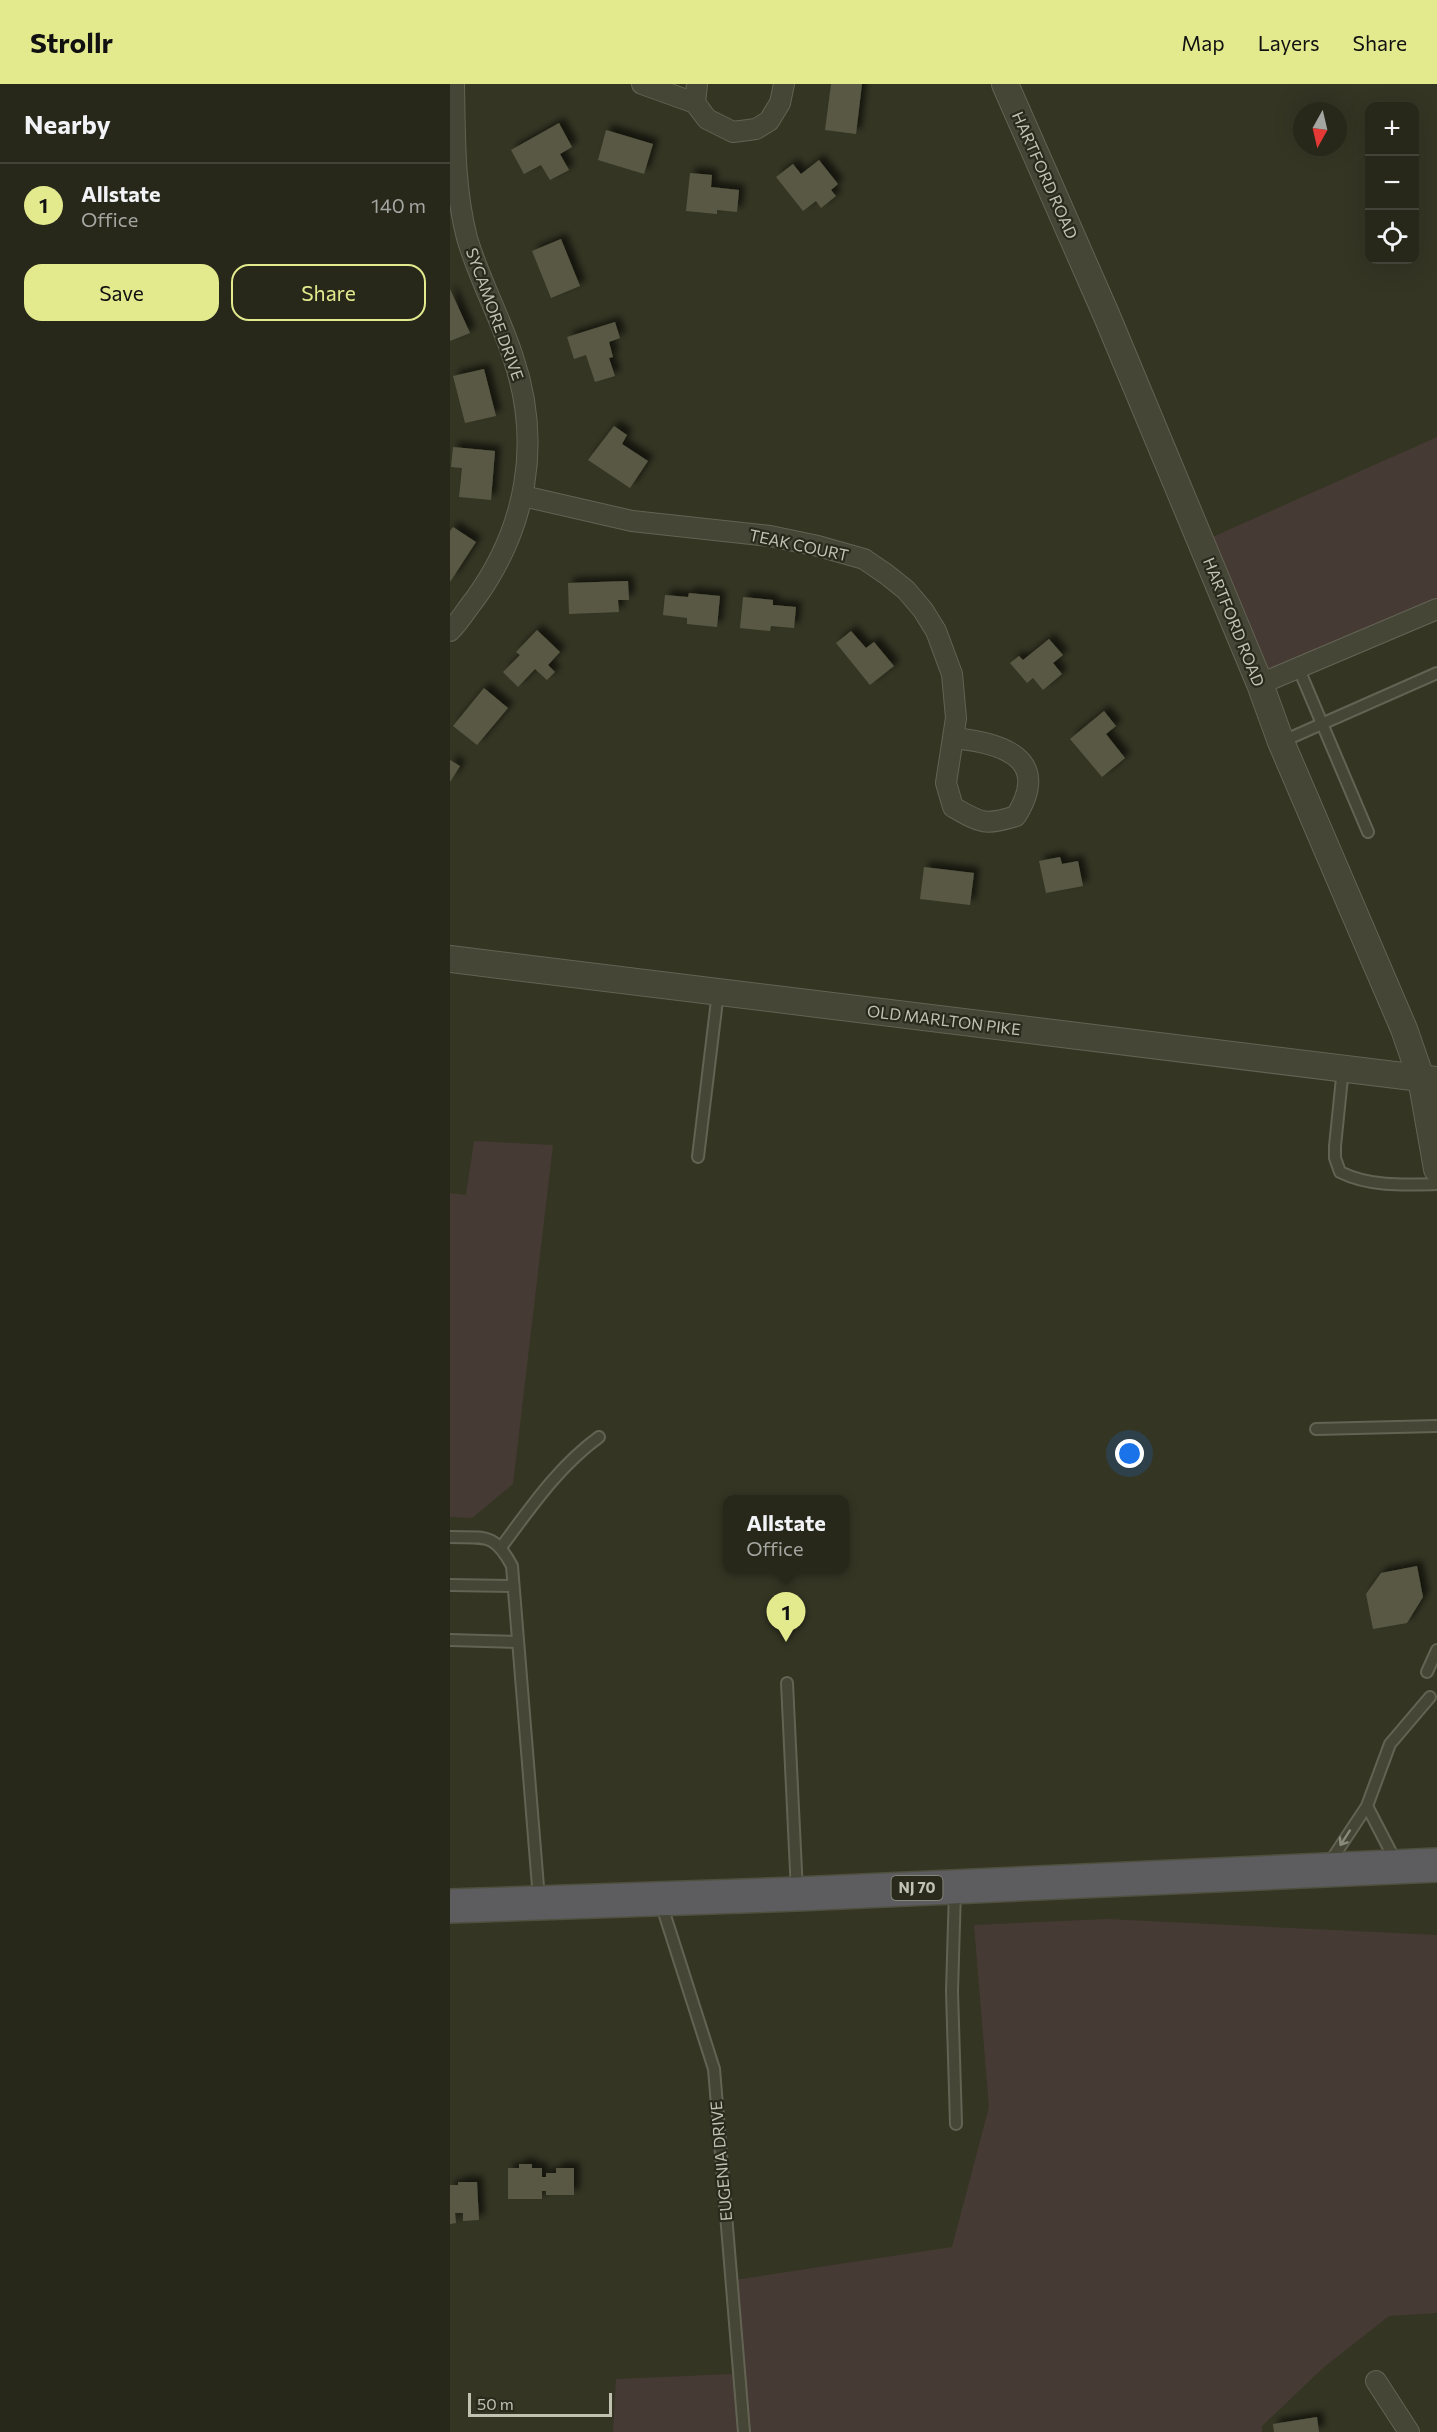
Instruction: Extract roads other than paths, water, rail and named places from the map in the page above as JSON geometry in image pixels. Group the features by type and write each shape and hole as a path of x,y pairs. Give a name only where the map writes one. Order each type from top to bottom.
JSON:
{"highway":[{"name":"NJ 70","path":"450,1906 797,1894 1437,1865"}],"street":[{"name":"SYCAMORE DRIVE","path":"450,631 486,583 508,541 524,496 529,453 526,406 514,358 475,264 465,228 457,180 454,84"},
{"path":"642,84 696,93 707,120 733,132 756,129 769,121 780,104 784,84"},
{"name":"HARTFORD ROAD","path":"1005,84 1106,314 1260,684 1281,742 1392,1000 1429,1079 1437,1169"},
{"name":"TEAK COURT","path":"524,496 632,521 770,536 864,559 906,590 936,631 952,674 956,696 954,738 946,783 953,807 976,820 993,823 1017,816 1026,800 1030,783 1022,760 1007,750 985,741 954,738"},
{"path":"1260,684 1437,609"},
{"name":"OLD MARLTON PIKE","path":"450,959 1429,1079"},
{"path":"1376,2381 1409,2432"}],"lane":[{"path":"1298,667 1368,832"},
{"path":"1281,742 1437,673"},
{"path":"698,1157 718,991"},
{"path":"1343,1067 1335,1146 1335,1158 1340,1172 1370,1181 1397,1185 1437,1184"},
{"path":"1316,1429 1437,1426"},
{"path":"502,1546 547,1486 578,1453 599,1437"},
{"path":"450,1537 488,1538 502,1546 512,1566 539,1902"},
{"path":"450,1585 513,1586"},
{"path":"450,1641 518,1642"},
{"path":"1427,1672 1437,1650"},
{"path":"786,1683 797,1894"},
{"path":"1324,1870 1366,1806 1390,1744 1430,1697"},
{"path":"1366,1806 1398,1867"},
{"path":"955,1886 952,1991 956,2124"},
{"name":"EUGENIA DRIVE","path":"659,1897 714,2069 744,2432"}],"place":[{"name":"Allstate","path":"786,1642"}]}
